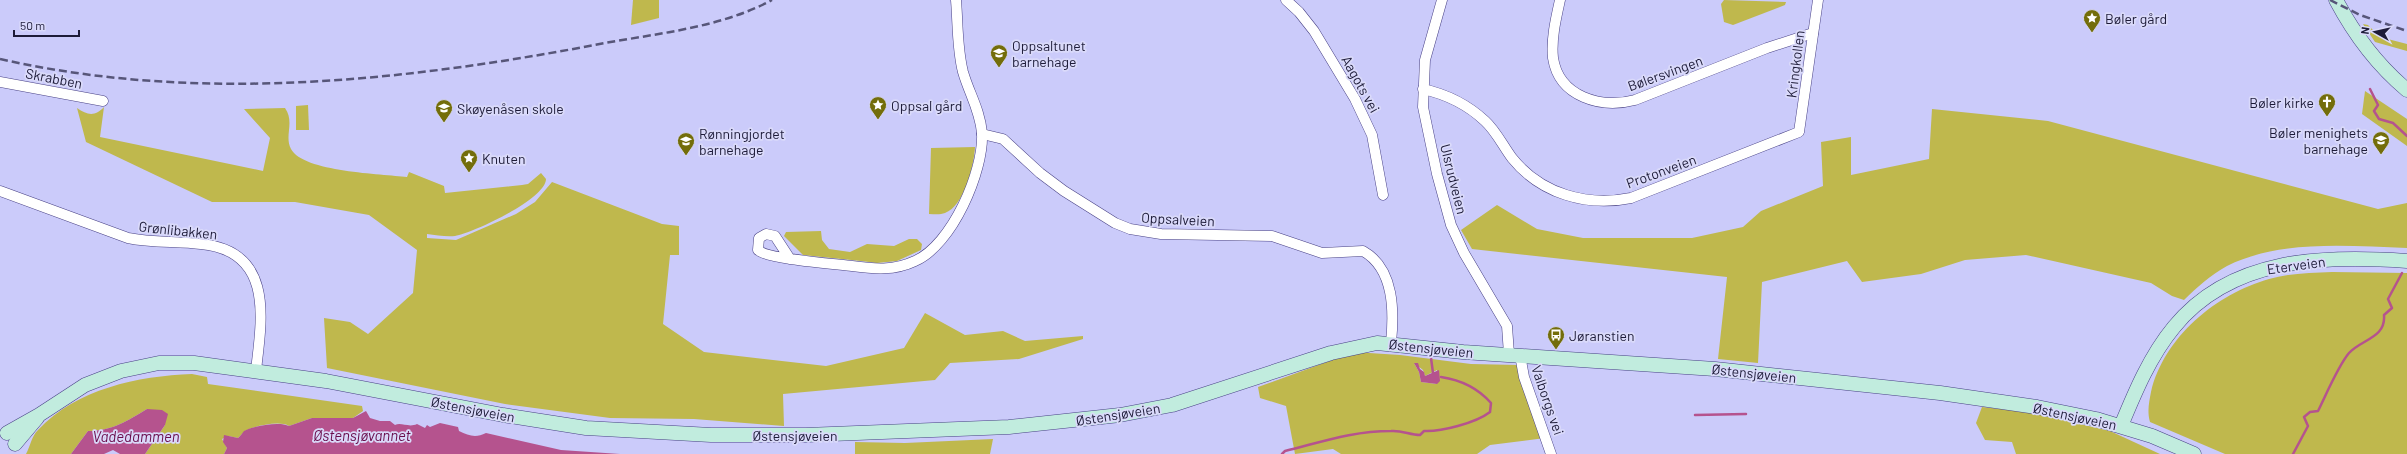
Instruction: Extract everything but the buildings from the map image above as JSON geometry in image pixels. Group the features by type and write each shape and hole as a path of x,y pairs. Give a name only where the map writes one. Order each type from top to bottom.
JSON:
{"main road":[{"path":"2336,0 2364,45 2385,70 2407,90"},
{"name":"Eterveien","path":"2126,428 2140,385 2155,353 2174,326 2198,303 2235,280 2265,269 2302,261 2404,261"},
{"name":"Østensjøveien","path":"2,432 39,415 69,393 121,371 142,366 194,363 256,370 400,394 521,418 586,428 711,435 858,435 1009,427 1120,416 1179,403 1352,347 1391,343 1463,352 1514,354 1707,368 1896,388 2043,408 2126,428 2194,454"},
{"name":"Østensjøveien","path":"13,449 39,415"},
{"name":"Østensjøveien","path":"2,432 12,436 13,449"}],"street":[{"path":"790,258 881,269 898,268 922,258 945,236 970,189 980,156 982,134 977,107 964,73 959,50 956,0"},
{"name":"Aagots vei","path":"1286,0 1299,12 1314,31 1355,99 1372,135 1383,195"},
{"name":"Ulsrudveien","path":"1442,0 1425,60 1422,89 1423,108 1437,174 1451,225 1464,253 1507,326 1514,354"},
{"name":"Bølersvingen","path":"1560,0 1552,45 1557,72 1572,90 1598,103 1625,103 1635,100 1767,48 1813,33"},
{"name":"Kringkollen","path":"1799,132 1818,0"},
{"name":"Skrabben","path":"0,82 103,101"},
{"name":"Protonveien","path":"1422,89 1444,95 1484,120 1524,171 1546,186 1563,194 1584,200 1620,200 1648,193 1799,132"},
{"name":"Oppsalveien","path":"982,134 1003,138 1040,172 1064,191 1130,230 1161,234 1272,236 1322,253 1363,251 1378,266 1392,295 1393,310 1391,343"},
{"name":"Grønlibakken","path":"0,191 128,238 143,241 209,245 229,252 251,272 259,288 261,330 256,370"},
{"name":"Valborgs vei","path":"1514,354 1524,377 1551,454"}],"shaded area":[{"path":"633,0 659,0 659,18 631,25"},
{"path":"1724,0 1786,2 1785,5 1733,25 1724,22 1721,4"},
{"path":"2363,24 2368,25 2380,37 2407,44 2407,51 2375,42"},
{"path":"2365,91 2407,119 2407,146 2362,114"},
{"path":"308,105 309,130 296,130 296,106"},
{"path":"104,107 100,137 263,171 270,138 244,109 285,108 289,118 289,144 291,149 298,157 311,163 326,167 362,173 407,177 409,172 444,186 445,193 528,184 541,173 546,179 543,187 534,196 522,205 492,222 464,234 445,236 427,234 427,238 456,240 516,214 535,202 552,182 662,224 679,226 679,255 670,255 663,324 704,352 826,366 904,348 925,313 965,335 1003,331 1025,341 1083,336 1083,339 1019,359 950,363 935,380 783,394 784,426 694,419 610,418 505,404 327,368 324,318 350,322 368,334 413,293 417,250 369,215 295,202 212,202 86,142 77,108 84,112 94,114"},
{"path":"1932,109 2048,121 2378,209 2407,203 2407,248 2316,246 2292,248 2248,257 2215,273 2184,300 2172,296 2151,283 2026,255 1965,260 1921,274 1862,282 1847,261 1762,282 1758,363 1718,359 1727,277 1472,249 1461,230 1497,205 1537,229 1583,238 1692,238 1743,227 1761,211 1823,186 1821,142 1851,137 1851,175 1929,159"},
{"path":"975,147 973,164 967,184 958,202 952,209 945,213 929,214 931,148"},
{"path":"821,231 822,240 829,249 850,252 867,244 894,246 909,239 917,239 922,244 921,250 897,261 877,263 803,255 784,236 786,232"},
{"path":"2332,272 2407,273 2407,454 2225,454 2150,422 2148,411 2151,392 2158,372 2167,353 2195,320 2230,295 2249,286 2269,279 2285,276"},
{"path":"1354,352 1400,355 1471,364 1518,365 1545,438 1490,445 1477,454 1341,454 1333,449 1295,454 1286,406 1260,398 1258,387","holes":["1414,363 1423,370 1425,376 1437,370 1437,384 1421,382 1419,372"]},
{"path":"192,374 207,377 208,384 362,406 363,411 353,418 312,418 289,426 285,424 267,424 254,427 245,431 238,438 228,436 222,439 227,448 224,454 145,454 165,425 147,409 112,427 97,431 88,431 71,454 26,454 34,435 38,430 53,416 70,404 109,387 150,378"},
{"path":"1982,407 2029,412 2110,431 2160,454 2016,454 2012,442 1985,440 1976,423"},
{"path":"993,439 990,454 855,454 855,442 905,443"}],"water":[{"path":"1414,363 1418,363 1425,376 1439,370 1440,381 1437,384 1421,382 1419,372"},
{"name":"Vadedammen","path":"147,409 162,410 168,414 165,425 145,454 120,454 113,450 104,454 71,454 88,431 97,431 112,427"},
{"name":"Østensjøvannet","path":"366,411 370,418 380,421 390,421 395,425 417,424 425,428 427,425 430,427 440,423 458,427 459,431 472,436 479,436 486,433 561,450 620,454 224,454 227,448 223,442 224,435 238,438 244,431 259,426 279,424 289,426 312,418 353,418"}],"waterway":[{"path":"2370,89 2378,105 2374,111 2379,119 2393,123 2407,136"},
{"path":"2293,454 2308,426 2304,417 2310,412 2318,411 2336,373 2349,353 2381,329 2384,323 2384,315 2392,308 2388,299 2402,273"},
{"path":"1431,358 1433,373"},
{"path":"1282,454 1285,451 1337,438 1377,431 1395,431 1420,435 1424,431 1458,426 1476,420 1490,412 1491,403 1486,397 1462,382 1441,377"},
{"path":"1695,415 1746,414"}],"railway":[{"path":"0,59 75,73 151,81 227,84 303,82 379,77 455,68 691,28 733,17 772,0"},
{"path":"2330,0 2360,15 2407,31"}],"place":[{"name":"Bøler gård","path":"2092,33"},
{"name":"Oppsaltunet barnehage","path":"999,68"},
{"name":"Bøler kirke","path":"2327,117"},
{"name":"Oppsal gård","path":"878,120"},
{"name":"Skøyenåsen skole","path":"444,123"},
{"name":"Bøler menighets barnehage","path":"2381,155"},
{"name":"Rønningjordet barnehage","path":"686,156"},
{"name":"Knuten","path":"469,173"},
{"name":"Jøranstien","path":"1556,350"}]}
